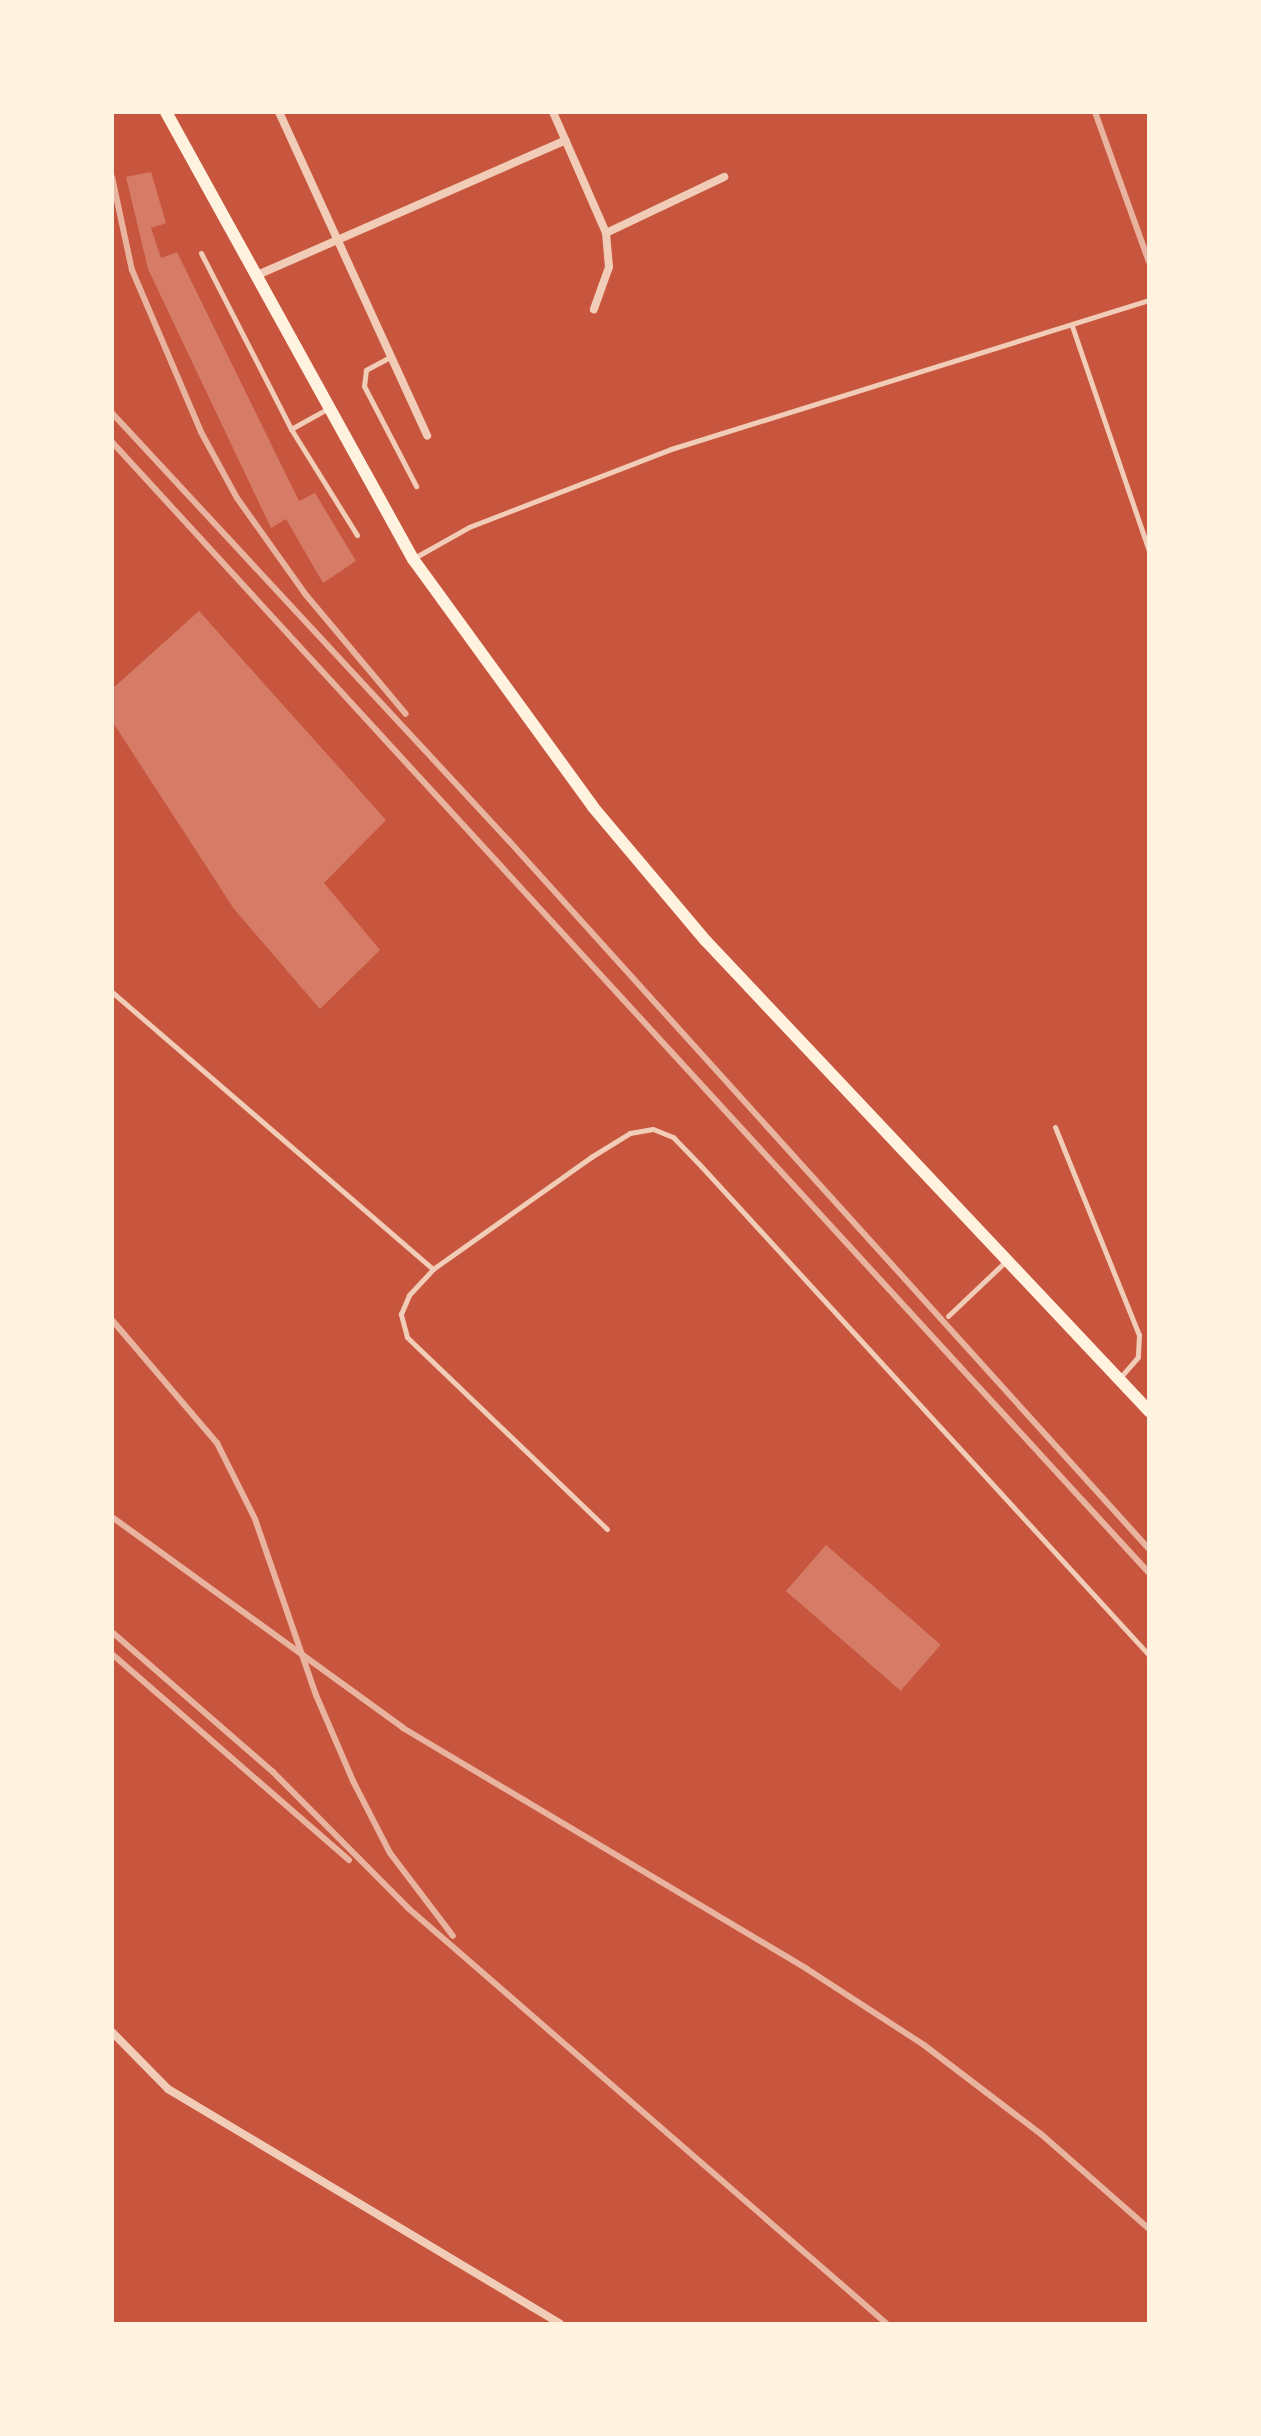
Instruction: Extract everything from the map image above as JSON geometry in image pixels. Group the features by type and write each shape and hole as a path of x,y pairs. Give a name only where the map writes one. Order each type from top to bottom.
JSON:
{"main road":[{"path":"166,112 327,409 413,559 593,807 668,898 1149,1411"}],"street":[{"path":"279,112 336,243 427,436"},
{"path":"553,112 606,233 609,267 594,309"},
{"path":"255,276 566,140"},
{"path":"606,233 724,177"},
{"path":"112,2032 168,2089 560,2324"}],"lane":[{"path":"201,253 291,429 357,535"},
{"path":"413,559 469,527 671,449 1149,300"},
{"path":"1072,326 1149,551"},
{"path":"390,357 366,370 364,386 416,486"},
{"path":"291,429 327,409"},
{"path":"112,992 433,1269"},
{"path":"1055,1127 1139,1335 1138,1357 1119,1379"},
{"path":"607,1529 407,1337 401,1314 409,1295 433,1269 630,1133 653,1129 673,1137 1149,1655"},
{"path":"948,1316 1007,1260"}],"building":[{"path":"151,172 166,223 151,228 161,258 177,252 299,501 315,493 356,561 323,583 286,519 271,528 148,269 126,177"},
{"path":"199,611 386,820 324,883 380,950 320,1009 234,909 112,721 112,689"},
{"path":"826,1545 941,1645 901,1691 786,1591"}],"railway":[{"path":"1095,112 1149,262"},
{"path":"112,177 132,270 201,432 237,498 306,595 406,714"},
{"path":"112,413 509,841 1149,1549"},
{"path":"112,442 1149,1573"},
{"path":"112,1320 217,1443 255,1519 316,1695 353,1781 390,1853 453,1936"},
{"path":"112,1517 403,1728 807,1969 924,2045 1041,2134 1149,2229"},
{"path":"112,1632 273,1772 408,1908 887,2324"},
{"path":"112,1654 349,1860"}]}
